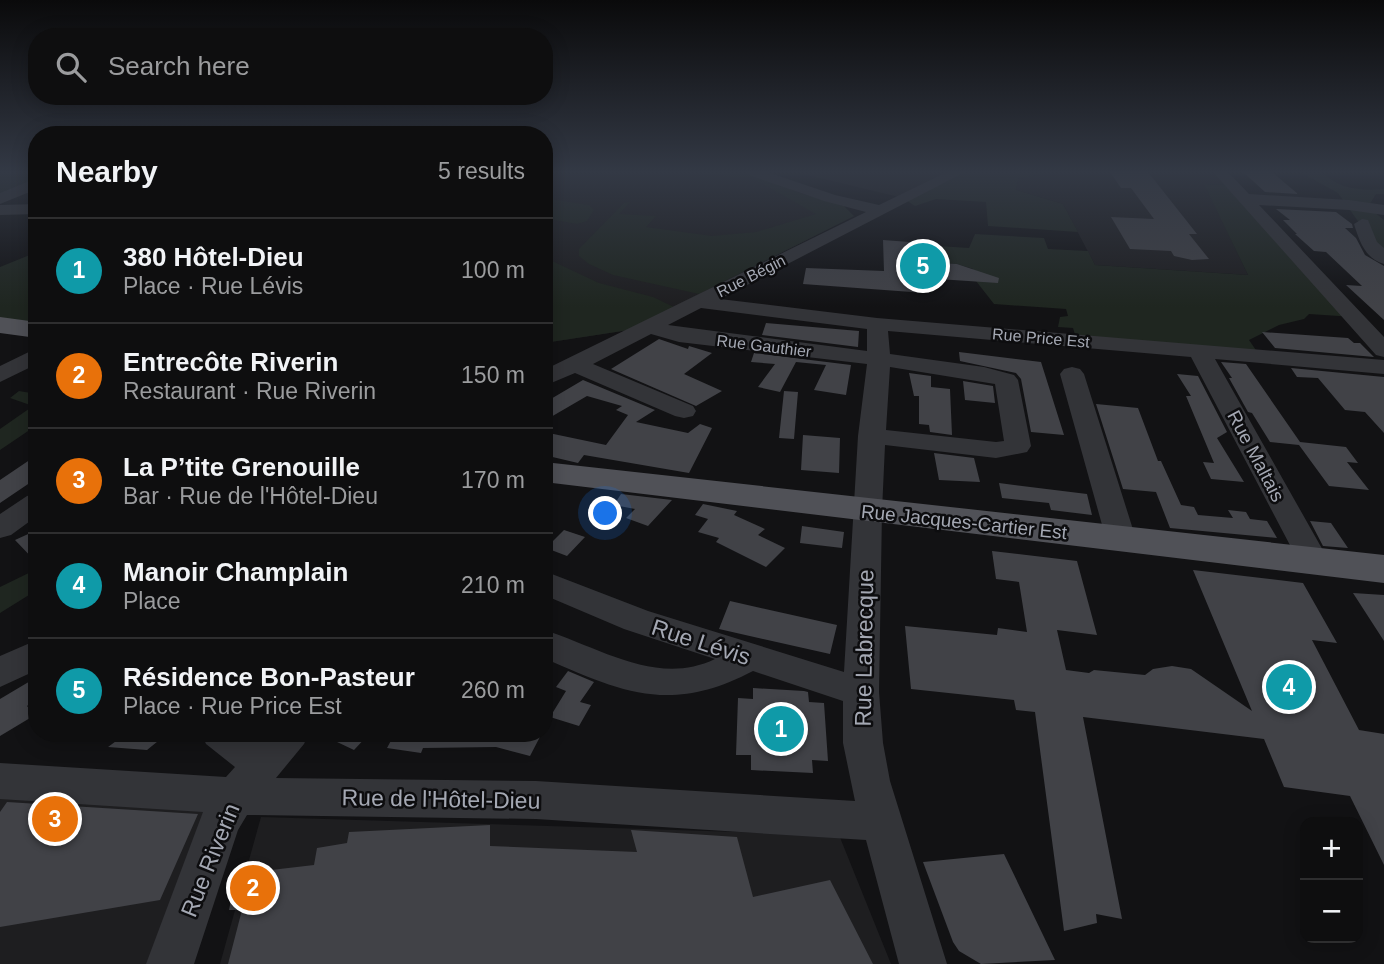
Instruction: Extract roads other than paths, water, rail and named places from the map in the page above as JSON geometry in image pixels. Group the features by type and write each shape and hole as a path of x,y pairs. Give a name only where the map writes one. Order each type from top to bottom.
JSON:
{"main road":[{"path":"0,325 28,329"},
{"name":"Rue Jacques-Cartier Est","path":"553,474 1384,569"}],"street":[{"name":"Rue Bégin","path":"553,374 864,217"},
{"path":"1262,217 1384,350"},
{"path":"1362,224 1369,244 1384,258"},
{"path":"731,286 739,301 755,308"},
{"name":"Rue Price Est","path":"699,302 877,324 1384,367"},
{"name":"Rue Labrecque","path":"877,324 879,359 871,436 861,692 866,755 923,964"},
{"name":"Rue Gauthier","path":"650,327 679,335 879,359 938,370 984,374 1006,380 1018,446 996,450 871,436"},
{"name":"Rue Maltais","path":"1199,351 1313,561"},
{"path":"0,375 28,360"},
{"path":"574,364 684,411"},
{"path":"1072,374 1121,539"},
{"path":"0,529 28,509"},
{"path":"0,529 28,518"},
{"name":"Rue Lévis","path":"553,586 636,620 861,692"},
{"path":"553,647 624,677 657,684 700,680 723,672 748,658"},
{"path":"0,673 28,658"},
{"path":"226,742 249,780"},
{"name":"Rue Riverin","path":"170,964 219,824 249,780 282,742"},
{"name":"Rue de l'Hôtel-Dieu","path":"0,781 249,780 883,822"}],"place":[{"name":"Résidence Bon-Pasteur","path":"923,266"},
{"name":"Manoir Champlain","path":"1289,687"},
{"name":"380 Hôtel-Dieu","path":"781,729"},
{"name":"La P’tite Grenouille","path":"55,819"},
{"name":"Entrecôte Riverin","path":"253,888"}]}
